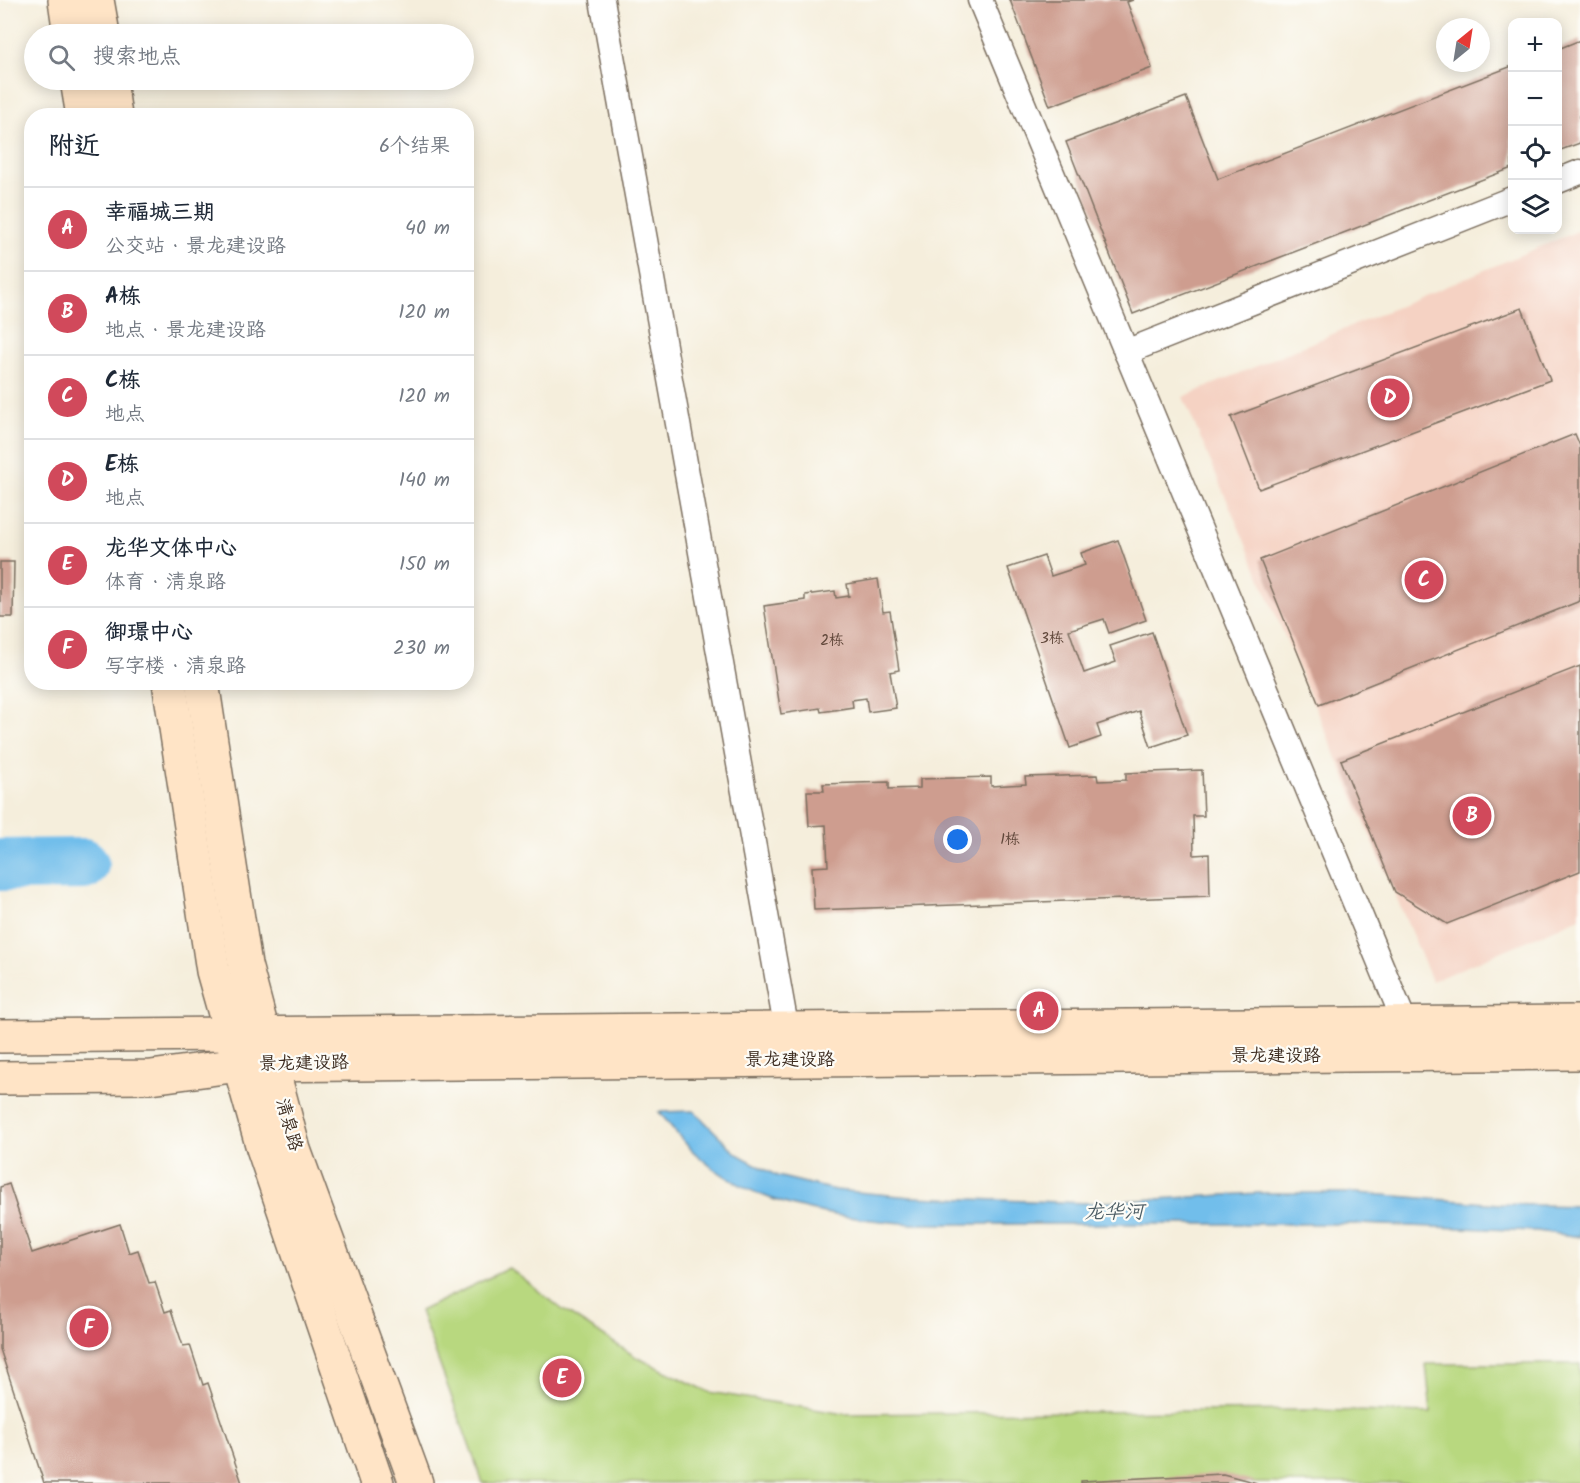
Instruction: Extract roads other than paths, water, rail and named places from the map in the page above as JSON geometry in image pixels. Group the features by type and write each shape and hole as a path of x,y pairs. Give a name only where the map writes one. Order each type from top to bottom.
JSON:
{"main road":[{"path":"65,0 69,24"},
{"path":"98,0 102,24"},
{"path":"79,90 82,108"},
{"path":"111,90 114,108"},
{"name":"清泉路","path":"170,690 213,971 231,1034 258,1054 416,1483"},
{"name":"清泉路","path":"203,690 258,1054 263,1148 377,1483"},
{"name":"景龙建设路","path":"0,1078 151,1077 258,1054 789,1044 1405,1023 1580,1022"},
{"path":"0,1036 231,1034"},
{"name":"景龙建设路","path":"789,1044 1580,1053"}],"street":[{"path":"602,0 789,1044"},
{"path":"980,0 1405,1023"},
{"path":"1560,180 1580,172"},
{"path":"1126,352 1508,201"}],"water":[{"path":"694,1111 737,1154 777,1176 835,1190 911,1197 1089,1203 1258,1193 1357,1193 1499,1204 1580,1206 1580,1237 1537,1231 1357,1224 912,1224 854,1218 798,1207 770,1198 719,1173 691,1149 659,1112"}],"waterway":[{"name":"龙华河","path":"0,865 83,864"}],"place":[{"name":"E栋","path":"1390,398"},
{"name":"C栋","path":"1424,580"},
{"name":"A栋","path":"1472,816"},
{"name":"幸福城三期","path":"1039,1011"},
{"name":"御璟中心","path":"89,1328"},
{"name":"龙华文体中心","path":"562,1378"}]}
